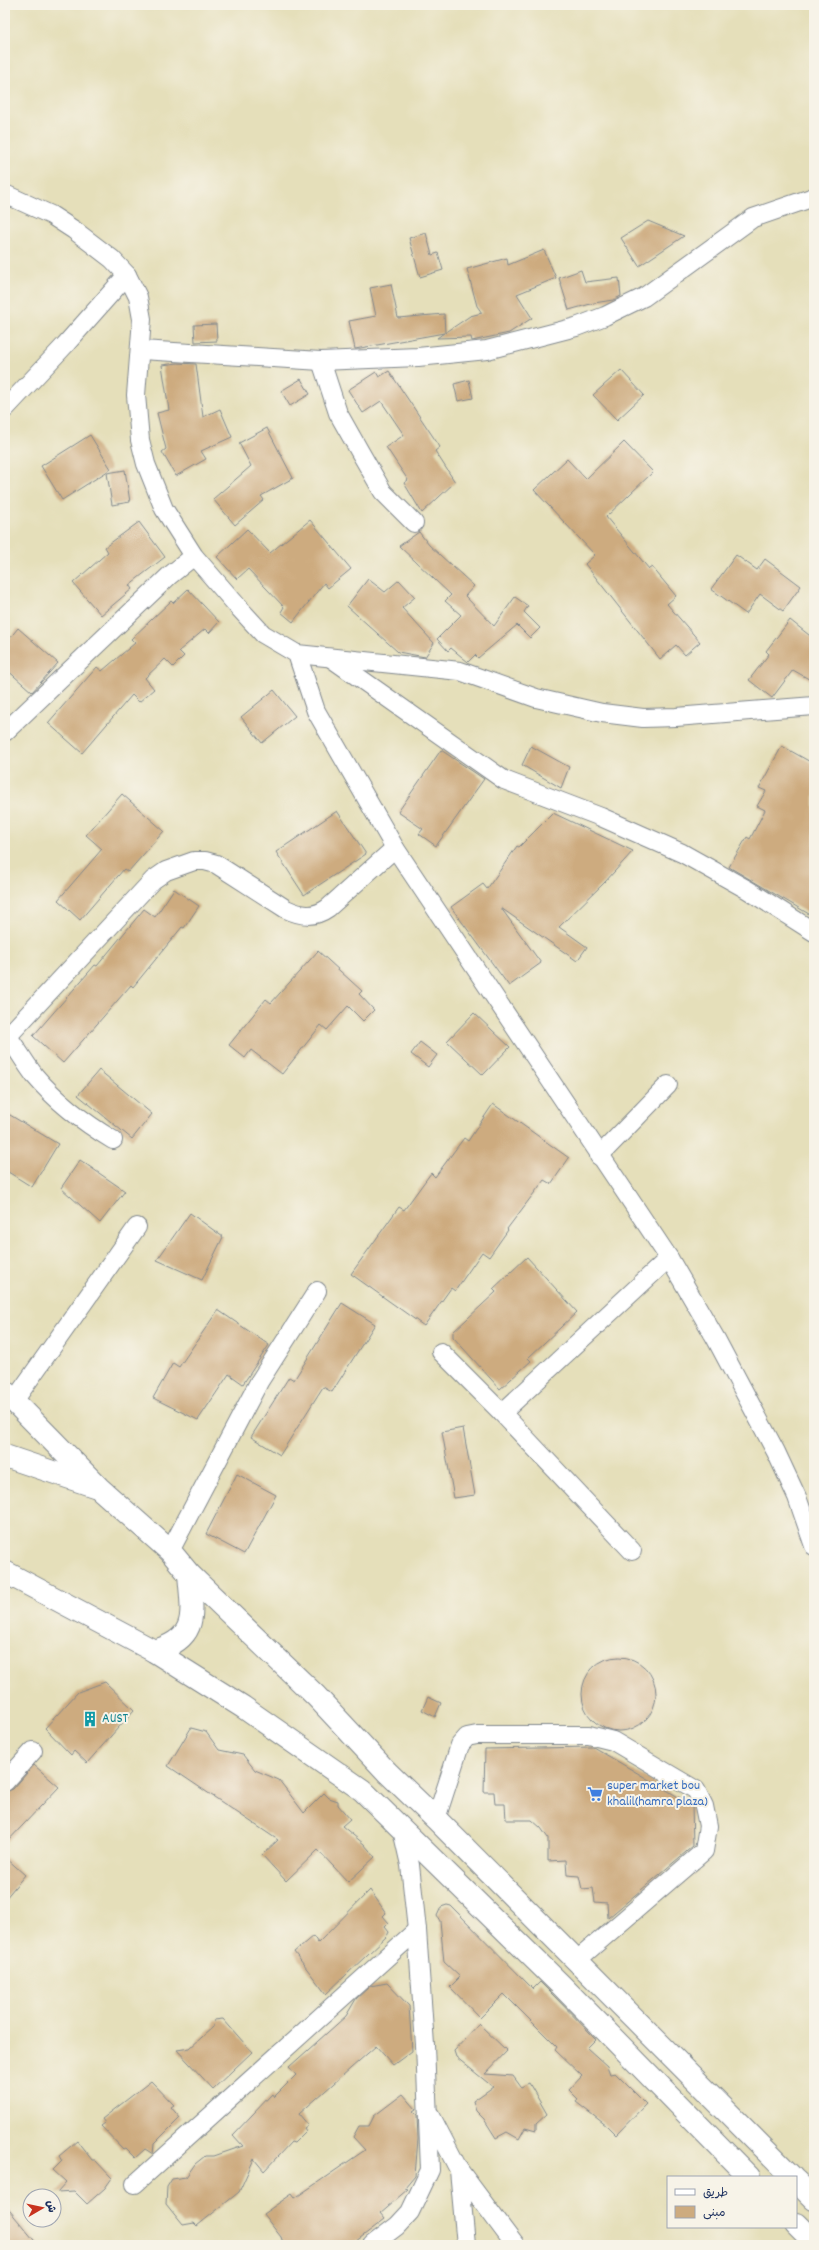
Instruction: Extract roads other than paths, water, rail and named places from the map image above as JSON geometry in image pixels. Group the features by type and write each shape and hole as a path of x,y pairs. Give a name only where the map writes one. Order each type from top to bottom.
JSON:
{"highway":[{"path":"9,1396 99,1488 170,1551 189,1574 316,1696 387,1772 436,1819 791,2176"},
{"path":"5,1456 99,1488"},
{"path":"5,1572 154,1651 242,1707 362,1790 561,1985 748,2176"},
{"path":"154,1651 170,1646 181,1639 188,1629 191,1613 189,1574"},
{"path":"797,2182 814,2199"},
{"path":"797,2225 814,2242"}],"street":[{"path":"5,194 51,215 74,230 112,259 127,275 141,307 141,350 136,395 140,440 146,464 164,509 194,556 263,634 296,654 374,664 423,666 460,671 536,698 602,714 643,718 676,717 814,706"},
{"path":"141,350 321,361 418,357 487,350 576,327 644,297 753,218 814,197"},
{"path":"5,409 65,345 127,275"},
{"path":"321,361 338,413 360,452 383,492 414,523"},
{"path":"5,732 169,576 194,556"},
{"path":"296,654 316,711 395,848 599,1156 669,1258 716,1339 776,1452 797,1497 814,1546"},
{"path":"331,658 504,780 601,817 682,853 748,890 814,932"},
{"path":"113,1140 80,1119 58,1100 34,1075 6,1034 130,904 166,871 194,861 205,861 216,864 286,910 298,915 320,914 395,848"},
{"path":"599,1156 668,1085"},
{"path":"9,1396 137,1227"},
{"path":"502,1413 669,1258"},
{"path":"170,1551 259,1382 317,1291"},
{"path":"441,1352 502,1413 632,1551"},
{"path":"436,1819 460,1744 468,1737 477,1735 589,1735 613,1741 696,1790 704,1806 708,1826 704,1851 576,1961"},
{"path":"5,1782 33,1751"},
{"path":"372,2245 398,2226 410,2212 422,2190 430,2170 429,2112 417,1930 410,1865 402,1830"},
{"path":"135,2184 417,1930"},
{"path":"429,2112 459,2170 515,2245"},
{"path":"459,2170 466,2245"}],"place":[{"name":"AUST","path":"90,1719"},
{"name":"super market bou khalil(hamra plaza)","path":"595,1794"}]}
